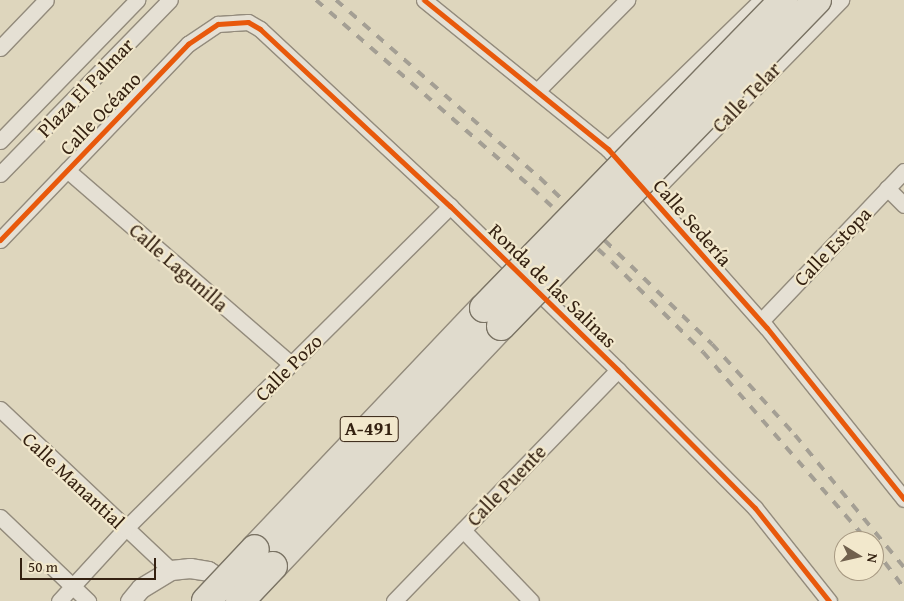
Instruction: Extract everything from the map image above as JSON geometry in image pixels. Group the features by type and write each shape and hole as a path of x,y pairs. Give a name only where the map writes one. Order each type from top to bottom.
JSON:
{"highway":[{"name":"A-491","path":"206,601 264,558 492,317 783,0"},
{"name":"A-491","path":"492,317 817,0"},
{"name":"A-491","path":"240,601 264,558"}],"street":[{"path":"0,48 46,0"},
{"name":"Plaza El Palmar","path":"0,141 137,0"},
{"name":"Plaza El Palmar","path":"0,174 170,0"},
{"name":"Calle Sedería","path":"424,0 538,90 608,149 650,194 661,211 761,321 904,499"},
{"path":"538,90 627,0"},
{"path":"608,149 761,0"},
{"name":"Calle Telar","path":"650,194 841,0"},
{"name":"Calle Océano","path":"0,240 188,44 218,24 231,21"},
{"name":"Ronda de las Salinas","path":"231,21 248,22 260,29 450,206 618,370 755,508 829,601"},
{"name":"Calle Lagunilla","path":"67,170 291,364"},
{"name":"Calle Estopa","path":"761,321 904,171"},
{"path":"887,188 904,204"},
{"name":"Calle Pozo","path":"59,601 126,528 450,206"},
{"name":"Calle Puente","path":"394,601 618,370"},
{"name":"Calle Manantial","path":"0,409 171,570"},
{"path":"0,517 88,601"},
{"path":"463,530 531,601"},
{"path":"130,601 141,588 171,570 190,568 208,571 225,579 246,601"}],"railway":[{"path":"316,0 532,188 612,262 703,352 859,531"},
{"path":"336,0 540,178 712,344 795,435 904,567"},
{"path":"884,561 904,588"}],"cycle path":[{"path":"424,0 608,149 767,328 904,499"},
{"path":"0,240 188,44 218,24 248,22 260,29 450,206 618,370 755,508 829,601"}]}
